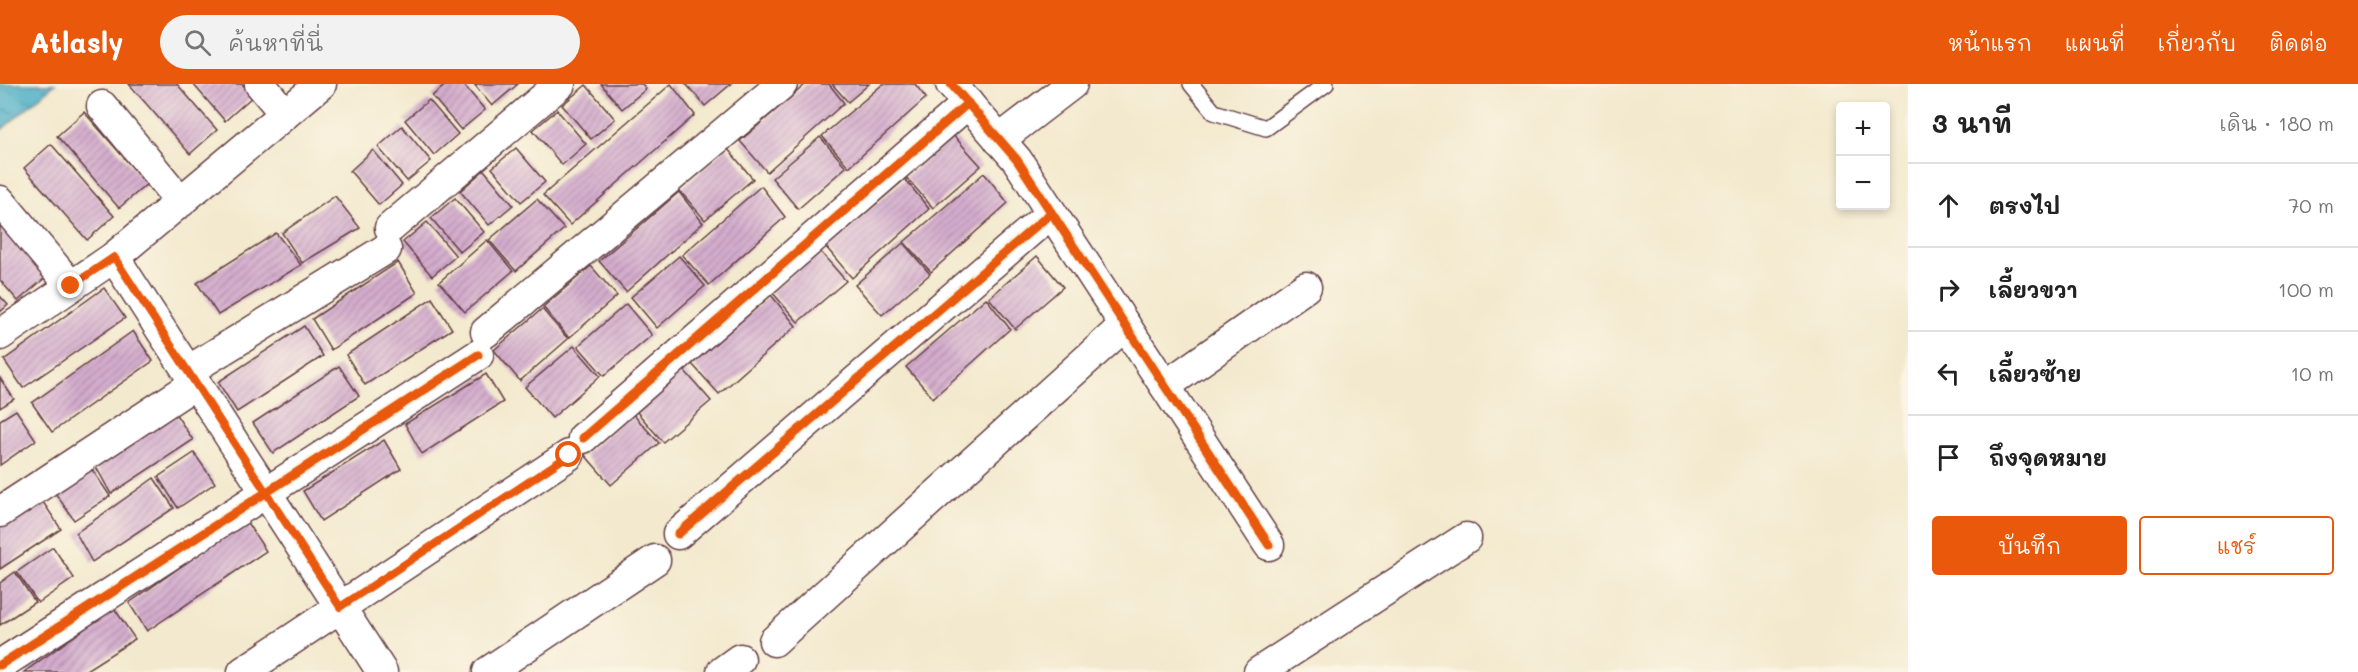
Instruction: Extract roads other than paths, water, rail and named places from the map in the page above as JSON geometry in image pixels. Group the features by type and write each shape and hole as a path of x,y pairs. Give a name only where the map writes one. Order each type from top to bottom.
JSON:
{"street":[{"path":"260,84 285,114"},
{"path":"0,335 114,257 321,84"},
{"path":"0,512 388,239 560,84"},
{"path":"0,665 266,491 482,343 782,84"},
{"path":"999,140 1072,84"},
{"path":"243,672 576,447 959,94 1017,160 1269,545"},
{"path":"102,106 180,202"},
{"path":"0,201 71,286"},
{"path":"678,534 1052,213"},
{"path":"114,257 382,672"},
{"path":"1165,386 1306,287"},
{"path":"774,641 1125,325"},
{"path":"1259,672 1466,538"},
{"path":"488,672 655,560"}],"lane":[{"path":"1191,84 1214,112 1266,128 1326,84"}],"water":[{"path":"0,84 55,84 0,131"}]}
